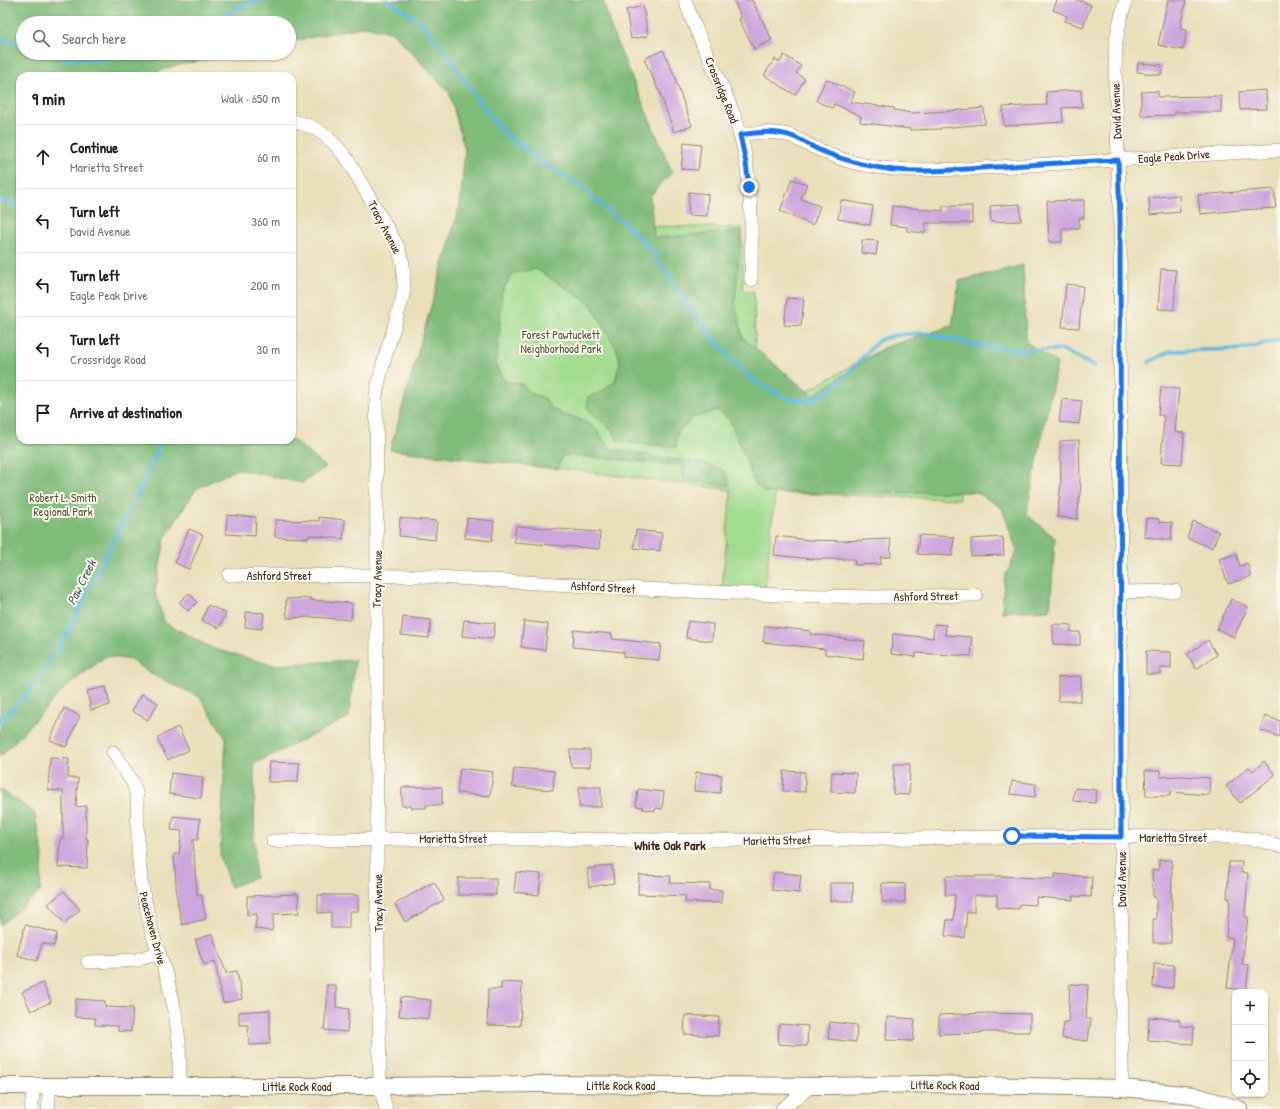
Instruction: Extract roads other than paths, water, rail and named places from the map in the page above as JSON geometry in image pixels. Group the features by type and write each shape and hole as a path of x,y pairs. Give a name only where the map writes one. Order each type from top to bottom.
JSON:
{"main road":[{"name":"Little Rock Road","path":"0,1086 380,1086 517,1084 811,1086 926,1084 1122,1088 1193,1095 1239,1109"}],"street":[{"name":"Crossridge Road","path":"685,0 735,118 740,135 749,187 751,280"},
{"name":"David Avenue","path":"1122,1088 1120,218 1115,70 1116,41 1126,0"},
{"name":"Tracy Avenue","path":"296,122 313,127 325,135 339,148 348,160 398,247 403,264 404,288 402,300 376,396 378,530 376,575 377,838 380,1086 386,1109"},
{"name":"Eagle Peak Drive","path":"740,135 753,132 769,132 785,135 793,137 823,152 849,161 877,168 913,171 1280,150"},
{"name":"Ashford Street","path":"229,575 428,576 633,589 780,595 873,597 976,595"},
{"path":"1120,592 1175,591"},
{"name":"Peacehaven Drive","path":"113,752 133,783 137,796 138,848 141,882 151,930 167,978 175,1012 179,1042 180,1086"},
{"name":"Marietta Street","path":"273,841 377,838 755,840 1012,836 1235,837 1258,840 1280,846"},
{"path":"88,962 137,960 158,953"},
{"path":"31,1109 34,1086"},
{"path":"48,1109 50,1086"},
{"path":"782,1109 811,1086"}],"waterway":[{"path":"222,16 241,7 262,0"},
{"path":"387,0 412,16 425,27 441,46 487,112 500,128 516,143 538,159 586,190 589,195 632,230 649,248 663,267 696,318 732,360 753,380 766,388 788,399 806,401 823,395 843,379 881,339 897,335 920,333 975,345 1020,350 1062,350 1094,366"},
{"path":"0,38 16,44"},
{"name":"Paw Creek","path":"0,199 16,205"},
{"path":"1149,362 1171,351 1241,349 1280,339"},
{"name":"Paw Creek","path":"0,722 33,687 59,648 144,481 160,444"}],"district":[{"name":"White Oak Park","path":"670,845"}],"park label":[{"name":"Forest Pawtuckett Neighborhood Park","path":"561,341"},
{"name":"Robert L. Smith Regional Park","path":"63,504"}]}
